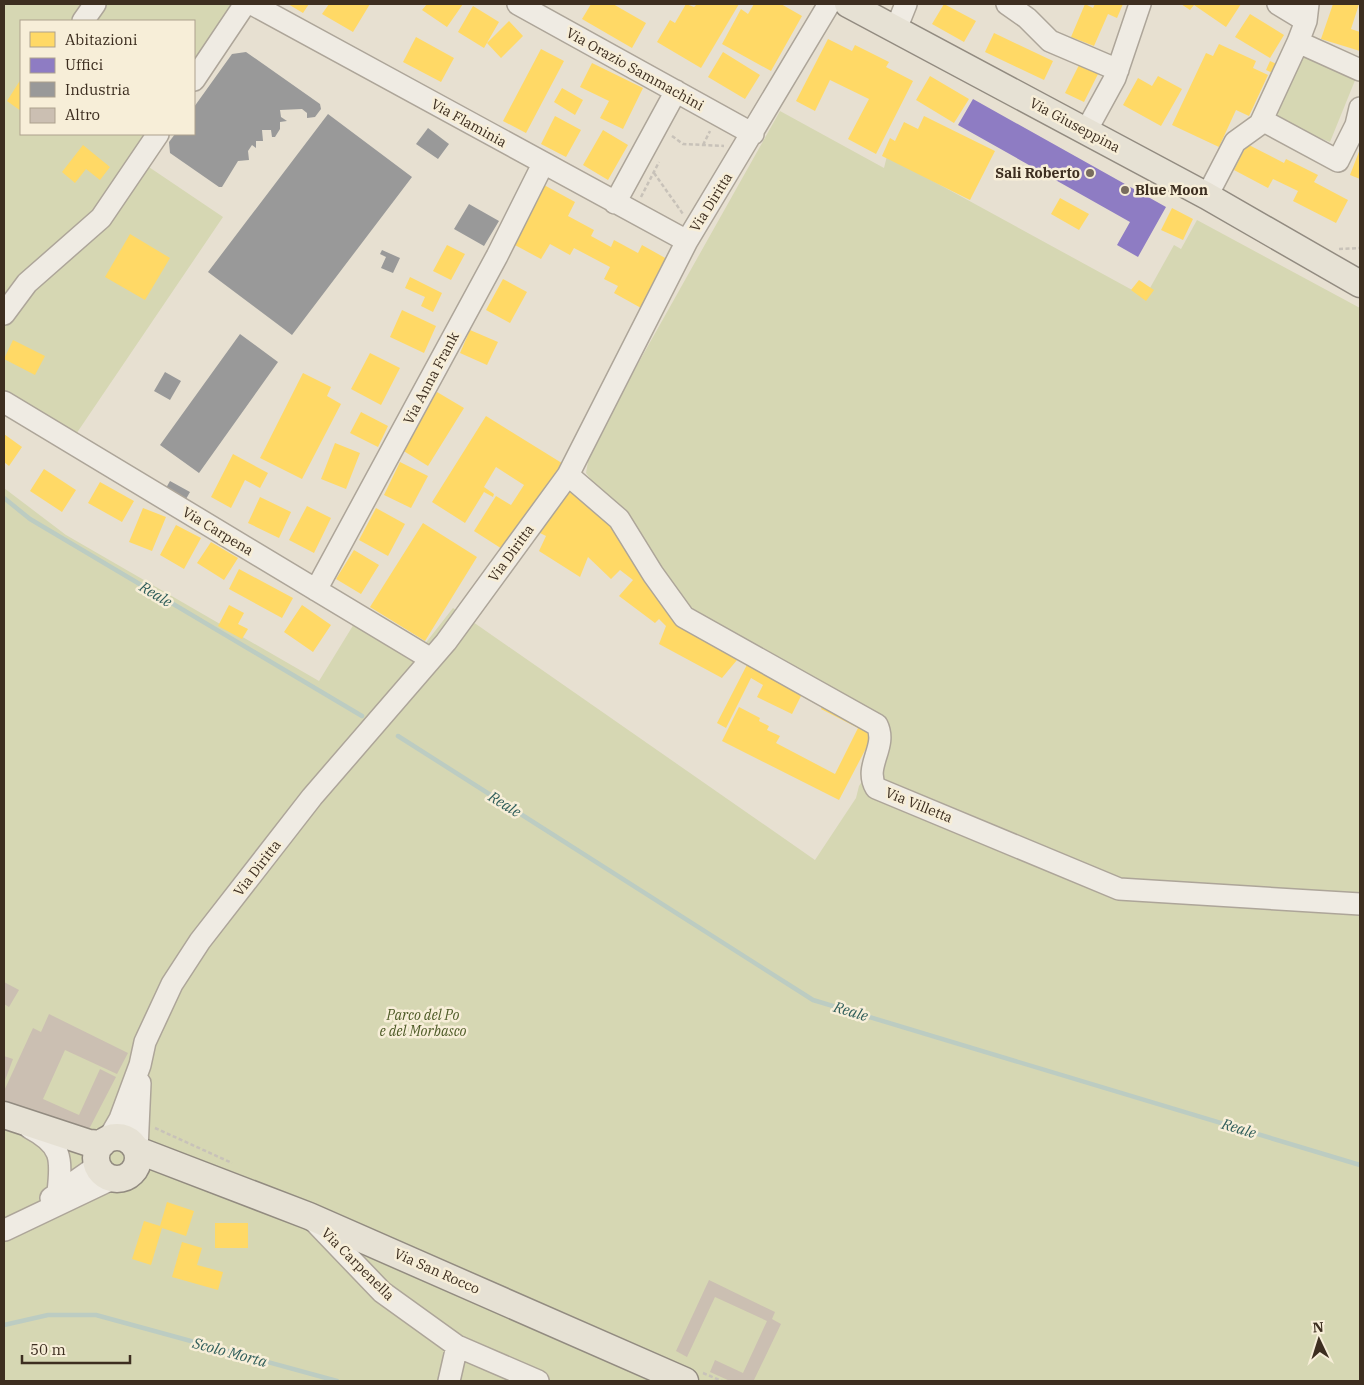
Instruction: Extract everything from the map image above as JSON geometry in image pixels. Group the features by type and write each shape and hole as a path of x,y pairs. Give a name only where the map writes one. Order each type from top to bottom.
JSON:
{"main road":[{"name":"Via Giuseppina","path":"848,4 1207,196 1360,284"},
{"name":"Via Giuseppina","path":"1300,250 1360,264"},
{"path":"6,1115 89,1143 127,1178 137,1159"},
{"name":"Via San Rocco","path":"105,1157 116,1137 129,1140 137,1159 187,1170 309,1216 685,1381"},
{"path":"48,1138 105,1157"}],"street":[{"path":"84,20 95,4"},
{"path":"195,79 245,4"},
{"name":"Via Flaminia","path":"252,4 680,238"},
{"name":"Via Orazio Sammachini","path":"518,4 676,91 749,140"},
{"name":"Via Diritta","path":"4,1231 105,1157 140,1065 145,1042 172,984 200,941 312,797 431,659 568,475 680,238 749,140 829,4"},
{"path":"896,29 903,16 906,4"},
{"path":"1006,4 1027,18 1050,41 1118,70"},
{"path":"1086,130 1118,70 1140,4"},
{"path":"1207,196 1235,142 1260,124 1298,42 1307,12 1278,4"},
{"path":"1298,42 1360,70"},
{"path":"614,203 676,91"},
{"path":"1262,120 1338,161 1356,126 1360,108"},
{"path":"4,314 27,283 101,218 157,135"},
{"name":"Via Anna Frank","path":"316,590 497,256 543,164"},
{"name":"Via Carpena","path":"4,402 431,659"},
{"name":"Via Villetta","path":"568,475 619,519 653,574 684,617 877,725 880,736 871,770 872,781 876,788 1119,889 1360,904"},
{"name":"Via Diritta","path":"137,1159 140,1065"},
{"path":"6,1115 48,1138 57,1153 61,1167 58,1192"},
{"name":"Via Diritta","path":"4,1231 105,1157"},
{"name":"Via Carpenella","path":"309,1216 382,1292 457,1346 538,1381"},
{"path":"449,1381 457,1346"}],"path":[{"path":"657,123 683,144 749,140"},
{"path":"654,173 684,215 680,238"}],"green space":[{"path":"4,4 244,4 195,81 195,20 20,20 20,135 155,135 137,159 223,217 70,443 4,404"},
{"path":"1301,51 1358,73 1330,142 1274,120"},
{"name":"Parco del Po e del Morbasco","path":"780,111 884,168 887,156 1145,297 1174,245 1181,249 1197,220 1360,308 1360,1381 4,1381 4,488 66,535 319,681 357,619 417,654 453,608 815,860 856,798 859,786 887,743 687,609 586,473 589,456 626,385"}],"building: Abitazioni":[{"path":"288,4 309,4 303,13"},
{"path":"329,4 370,4 353,32 322,14"},
{"path":"427,4 463,4 447,27 422,10"},
{"path":"591,4 613,4 646,23 632,48 582,19"},
{"path":"686,4 694,7 697,4 739,4 701,68 657,42 670,20 675,23"},
{"path":"754,4 781,4 802,16 771,71 722,44 741,9 748,14"},
{"path":"944,4 976,21 964,42 932,24"},
{"path":"1085,4 1093,8 1095,4 1123,4 1117,18 1108,14 1094,46 1071,37"},
{"path":"1181,4 1241,4 1226,27 1194,5 1190,10"},
{"path":"1333,4 1359,4 1351,29 1360,32 1360,51 1321,39"},
{"path":"473,6 499,22 484,48 458,32"},
{"path":"1250,14 1284,35 1270,58 1235,37"},
{"path":"509,21 523,36 501,58 487,43"},
{"path":"994,33 1053,61 1044,80 985,52"},
{"path":"416,37 454,58 441,82 403,62"},
{"path":"828,39 852,51 855,45 889,62 886,67 913,81 876,154 848,139 869,99 830,80 815,111 796,101"},
{"path":"1219,44 1256,61 1253,68 1268,75 1249,116 1236,110 1219,147 1172,125 1206,53 1213,56"},
{"path":"541,49 564,61 526,133 503,121"},
{"path":"723,52 760,75 745,99 708,77"},
{"path":"1270,61 1281,66 1277,75 1266,70"},
{"path":"592,63 643,88 623,129 600,118 609,101 580,87"},
{"path":"1079,65 1098,74 1084,102 1065,93"},
{"path":"930,76 969,99 954,123 916,100"},
{"path":"1158,76 1182,89 1161,126 1123,105 1138,78 1152,86"},
{"path":"20,81 20,110 7,101"},
{"path":"562,88 583,100 575,115 554,102"},
{"path":"555,116 581,130 566,157 541,144"},
{"path":"924,116 995,151 970,200 882,156 890,138 895,141 904,122 918,129"},
{"path":"603,130 628,145 608,180 583,165"},
{"path":"1247,144 1284,163 1286,159 1318,175 1314,182 1348,200 1336,223 1293,201 1298,191 1273,179 1268,188 1234,170"},
{"path":"83,145 110,167 100,180 86,169 75,183 62,172"},
{"path":"1360,149 1360,179 1350,175"},
{"path":"544,185 575,202 568,216 594,230 591,236 611,247 614,240 638,253 642,245 667,259 641,308 614,293 618,286 604,279 610,267 574,248 570,255 550,244 541,259 513,244"},
{"path":"1060,198 1089,214 1079,230 1051,214"},
{"path":"1172,208 1193,219 1183,240 1161,230"},
{"path":"130,234 170,258 145,300 105,277"},
{"path":"447,245 465,254 451,280 433,271"},
{"path":"410,277 442,293 433,312 421,306 425,297 405,288"},
{"path":"503,279 527,292 510,323 486,310"},
{"path":"1139,280 1154,290 1146,301 1131,290"},
{"path":"402,310 436,326 424,353 390,337"},
{"path":"470,330 498,342 487,365 460,353"},
{"path":"13,340 45,356 35,375 4,359"},
{"path":"370,353 400,368 381,405 351,389"},
{"path":"303,373 331,387 327,396 341,404 302,479 260,458"},
{"path":"437,392 464,408 428,466 402,450"},
{"path":"361,412 388,426 378,447 350,433"},
{"path":"486,416 565,465 510,554 474,531 496,496 511,505 524,485 496,467 484,487 494,494 493,497 484,492 465,523 432,502"},
{"path":"4,434 22,447 9,466 4,462"},
{"path":"335,443 360,453 346,489 321,479"},
{"path":"233,454 268,473 260,488 245,480 231,508 211,497"},
{"path":"400,462 428,476 411,508 384,495"},
{"path":"44,469 76,490 62,512 30,491"},
{"path":"100,482 134,501 122,522 88,503"},
{"path":"562,487 614,521 679,620 737,660 722,678 659,644 666,626 659,619 655,623 619,596 633,580 620,570 611,579 588,557 580,577 539,551 546,536 532,529"},
{"path":"260,497 291,512 279,538 248,523"},
{"path":"307,506 331,518 314,553 289,540"},
{"path":"143,508 166,517 152,551 129,542"},
{"path":"376,508 405,524 388,556 359,540"},
{"path":"423,523 477,557 425,641 370,607"},
{"path":"176,525 201,538 184,569 160,555"},
{"path":"211,542 238,558 224,580 197,563"},
{"path":"354,550 379,565 361,594 336,579"},
{"path":"239,569 293,598 282,618 229,589"},
{"path":"229,605 244,613 238,624 248,629 242,639 218,626"},
{"path":"302,605 331,625 313,652 284,632"},
{"path":"751,657 805,688 792,714 757,697 763,685 751,678 726,728 717,723"},
{"path":"827,698 873,735 839,800 722,741 739,707 760,718 759,721 769,726 767,730 780,736 776,743 835,774 858,728 821,709"},
{"path":"167,1202 194,1211 186,1236 162,1228 151,1265 132,1259 144,1221 160,1226"},
{"path":"215,1223 248,1223 248,1248 215,1248"},
{"path":"182,1242 202,1248 197,1265 223,1272 218,1290 172,1277"}],"building: Uffici":[{"path":"973,99 1166,207 1138,257 1117,245 1130,222 958,125"}],"building: Industria":[{"path":"246,52 320,104 321,109 315,117 307,118 307,113 302,109 280,110 281,117 287,121 280,122 280,129 275,137 272,137 271,130 262,130 263,141 256,141 256,148 252,145 248,151 249,160 238,161 222,187 219,187 170,153 169,142 174,135 195,135 195,106 232,54"},
{"path":"328,114 412,177 292,335 208,272"},
{"path":"428,128 449,144 438,159 416,144"},
{"path":"469,204 499,221 484,246 454,229"},
{"path":"382,250 400,258 393,273 381,268 386,257 380,254"},
{"path":"240,334 278,362 199,473 160,445"},
{"path":"165,372 181,381 170,400 154,391"},
{"path":"170,481 190,492 186,499 166,488"}],"building: Altro":[{"path":"4,982 19,990 9,1007 4,1004"},
{"path":"49,1014 128,1053 117,1074 65,1050 43,1099 79,1115 100,1069 116,1077 87,1133 4,1101 4,1091 33,1028 41,1032"},
{"path":"4,1056 13,1059 4,1083"},
{"path":"709,1280 775,1312 772,1319 781,1324 754,1380 757,1381 730,1381 710,1372 715,1360 743,1373 767,1321 715,1297 687,1357 676,1351"}],"waterway":[{"name":"Reale","path":"4,498 30,519 362,716"},
{"name":"Reale","path":"398,736 813,1000 1360,1165"},
{"name":"Scolo Morta","path":"4,1325 48,1315 96,1315 337,1381"}],"place":[{"name":"Sali Roberto","path":"1090,173"},
{"name":"Blue Moon","path":"1125,190"}]}
